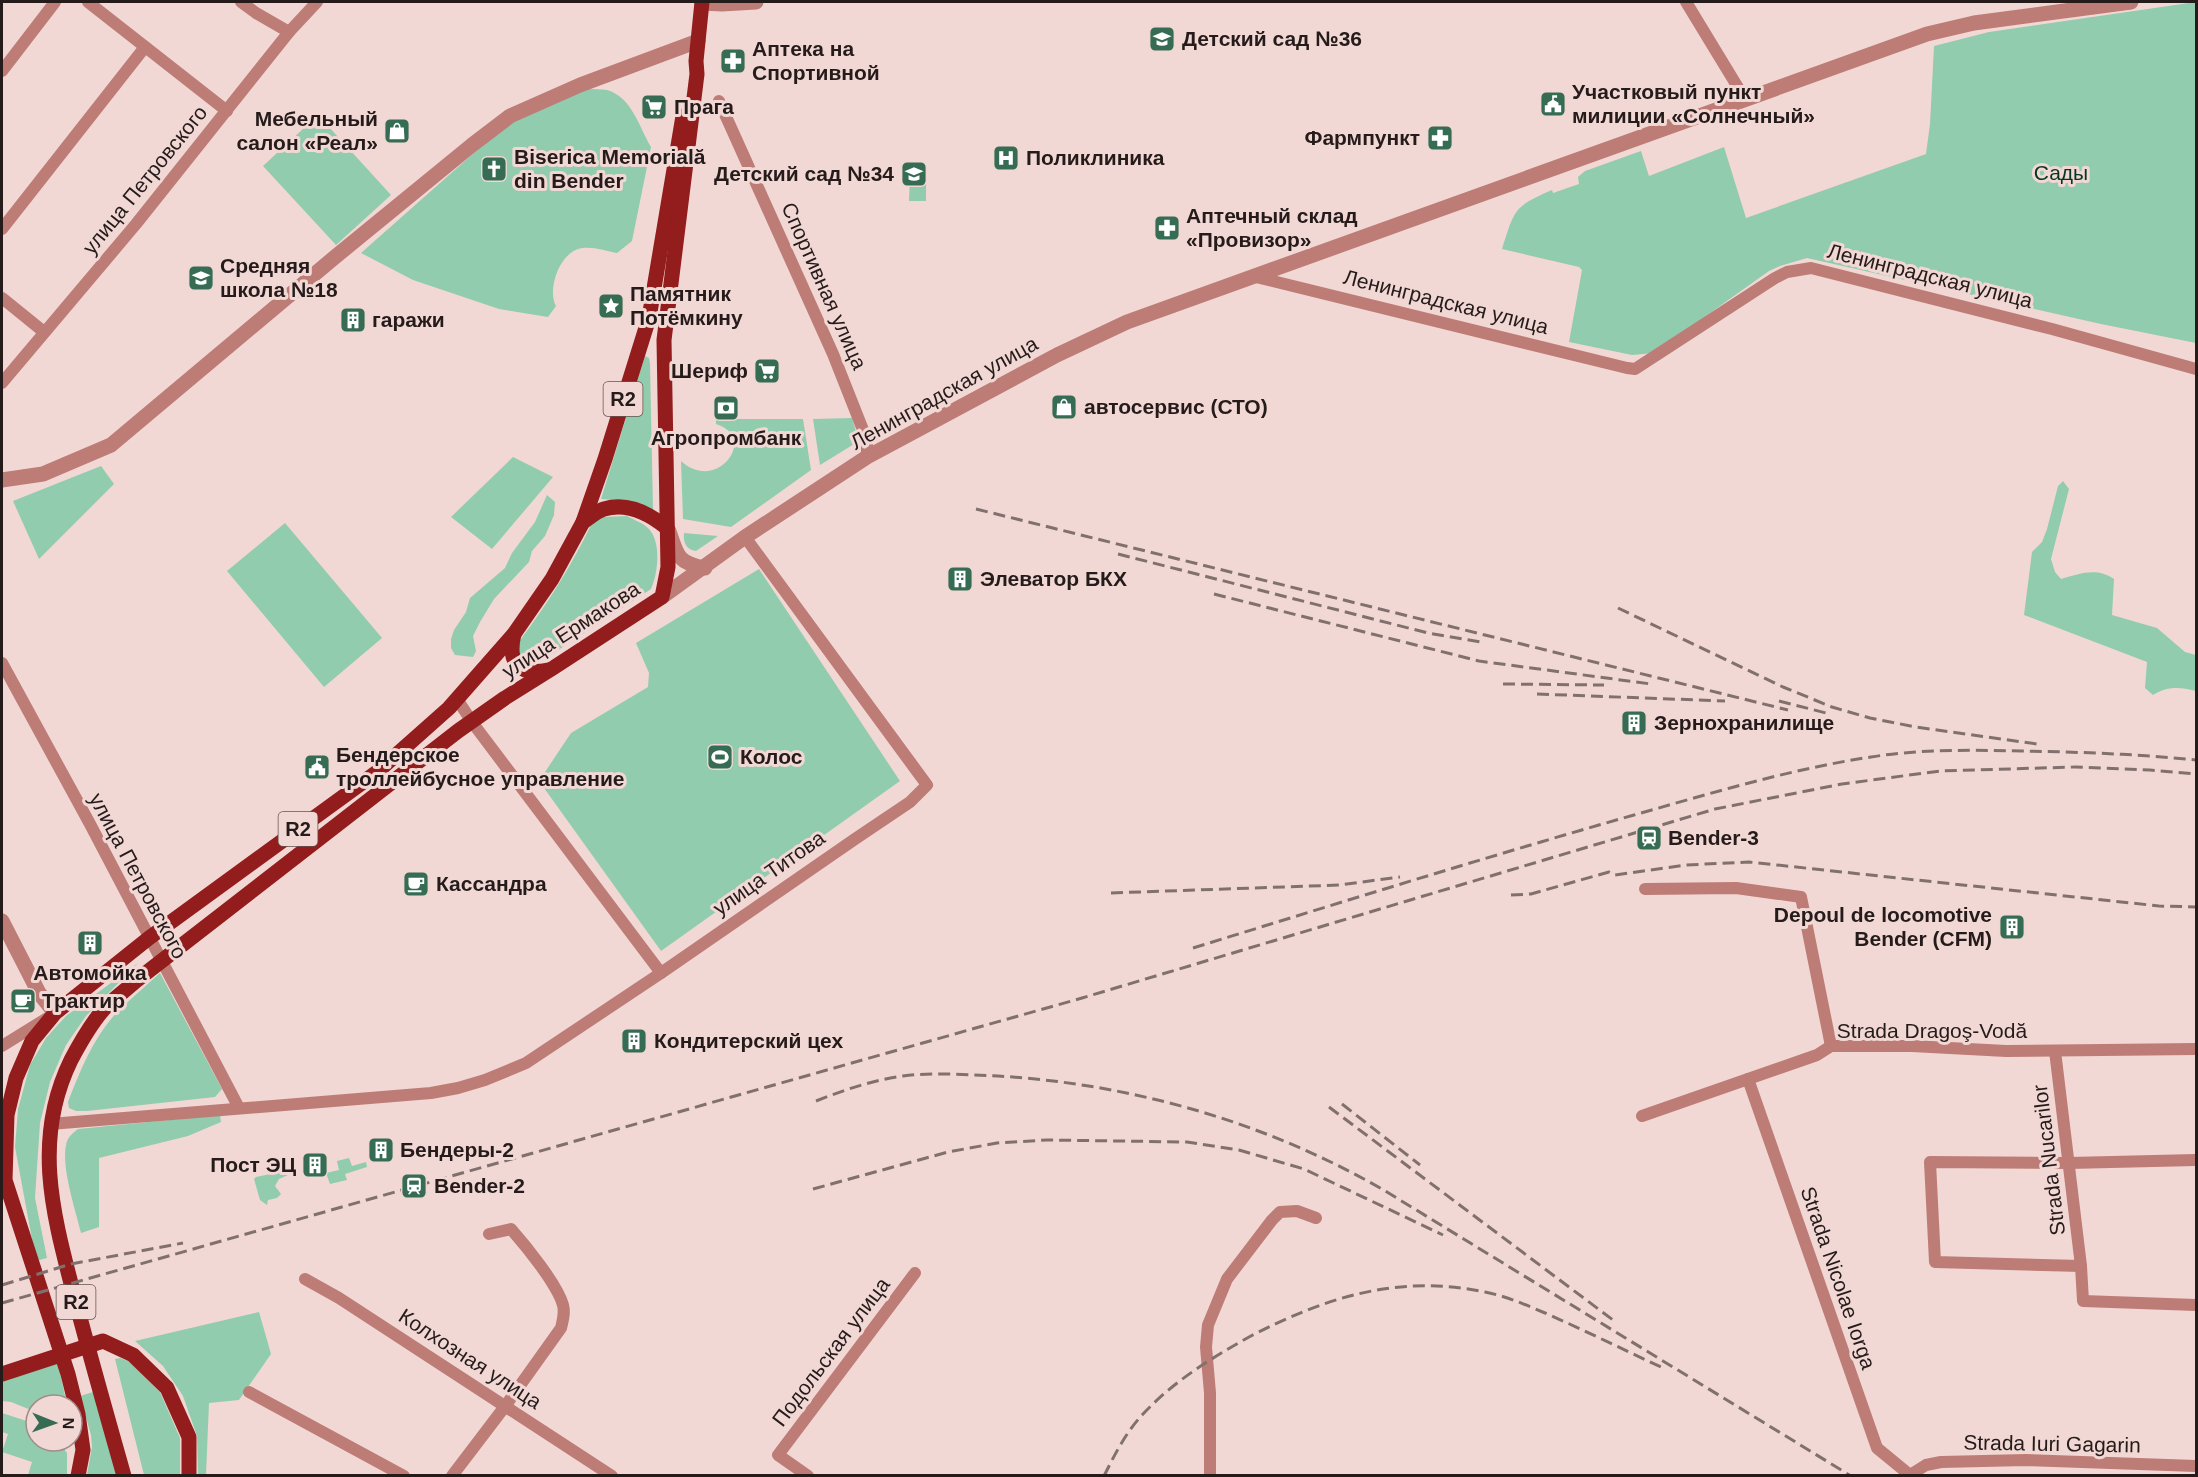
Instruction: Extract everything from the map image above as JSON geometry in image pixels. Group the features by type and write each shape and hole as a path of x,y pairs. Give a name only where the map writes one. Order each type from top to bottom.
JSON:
{"main road":[{"name":"улица Ермакова","path":"161,961 291,859 505,698 662,597 668,567 664,340 697,74 696,61 702,2"},
{"name":"улица Ермакова","path":"149,938 377,772 457,699 514,634 552,579 583,522 649,318 671,178 691,73 696,61"},
{"path":"583,522 603,509 623,507 640,511 667,528"},
{"path":"514,634 510,647 512,659 519,666 533,673 553,668"},
{"name":"R2","path":"78,1476 83,1450 78,1414 68,1374 3,1176 7,1115 16,1077 32,1041 55,1013 149,938"},
{"name":"R2","path":"124,1476 55,1223 48,1155 50,1124 61,1081 80,1042 103,1011 161,961"},
{"path":"2,1374 103,1341 133,1355 167,1388 189,1437 189,1476"}],"street":[{"path":"2,71 55,2"},
{"path":"88,2 227,111"},
{"path":"241,2 289,32"},
{"name":"улица Петровского","path":"2,383 136,224 289,32 317,2"},
{"path":"702,2 756,2"},
{"path":"1686,2 1745,99"},
{"name":"Ленинградская улица","path":"662,597 745,537 867,457 1057,355 1127,322 1939,30 2131,2"},
{"path":"2,480 43,474 111,445 472,144 510,116 580,85 698,41"},
{"path":"2,229 145,47"},
{"name":"Спортивная улица","path":"718,101 833,354 867,440 867,457"},
{"name":"Ленинградская улица","path":"1256,277 1635,369 1775,278 1787,272 1811,268 2052,328 2196,369"},
{"path":"2,298 44,332"},
{"path":"667,528 678,556 688,565 705,568"},
{"name":"улица Титова","path":"661,973 910,802 927,785 745,537"},
{"name":"улица Петровского","path":"2,663 90,824 239,1108"},
{"path":"50,1124 431,1093 485,1080 526,1063 661,973 457,699"},
{"path":"1645,889 1736,888 1801,897 1831,1046"},
{"path":"2,921 39,993 55,1013 2,1046"},
{"name":"Strada Dragoş-Vodă","path":"1642,1116 1817,1055 1831,1046 1912,1046 2006,1051 2196,1049"},
{"name":"Strada Nucarilor","path":"2055,1050 2081,1266 2083,1301 2196,1305"},
{"name":"Strada Nicolae Iorga","path":"1748,1079 1877,1448 1910,1475"},
{"path":"2069,1163 2196,1160"},
{"name":"Strada Nucarilor","path":"2069,1163 1930,1162 1935,1262 2081,1266"},
{"path":"1210,1476 1208,1325 1224,1287 1280,1212 1297,1211 1316,1218"},
{"path":"452,1476 561,1328 564,1317 564,1307 558,1293 511,1229 489,1234"},
{"name":"Подольская улица","path":"808,1476 778,1455 915,1273"},
{"name":"Колхозная улица","path":"305,1279 339,1298 506,1405 612,1476"},
{"path":"249,1392 404,1476"},
{"name":"Strada Iuri Gagarin","path":"1910,1475 1926,1465 1941,1462 2026,1460 2196,1466"}],"green space":[{"name":"Сады","path":"2196,2 2196,343 1807,258 1769,271 1654,353 1632,355 1569,342 1582,270 1579,267 1502,249 1513,217 1522,206 1552,190 1553,193 1579,184 1578,177 1585,171 1641,151 1649,176 1724,147 1746,218 1926,154 1934,46 1989,32"},
{"path":"588,89 607,90 623,99 634,114 651,147 632,241 617,253 587,248 578,249 565,258 554,283 556,306 548,317 499,309 413,280 361,253 510,121"},
{"path":"318,115 391,195 336,245 263,166"},
{"path":"910,175 926,176 926,201 909,201"},
{"path":"645,356 649,358 650,364 653,510 651,511 614,500 601,499"},
{"path":"852,418 859,441 820,465 813,419"},
{"path":"716,419 803,419 811,470 731,527 683,519 681,461 695,469 708,471 728,460 733,450 734,440 728,431 716,424"},
{"path":"513,457 553,477 492,549 451,517"},
{"path":"101,466 114,484 39,559 13,501"},
{"path":"2063,481 2069,489 2051,559 2055,572 2061,579 2094,572 2114,579 2112,615 2157,628 2185,652 2196,655 2196,691 2174,688 2153,695 2145,688 2147,662 2024,615 2032,552 2042,542 2058,486"},
{"path":"547,495 555,502 554,515 545,536 532,551 529,562 494,599 480,622 473,636 476,651 473,657 455,655 451,648 451,639 466,612 470,598 505,568 512,553 535,522"},
{"path":"627,516 648,528 655,541 657,567 651,589 540,662 527,662 520,655 518,643 558,584 593,521 603,517"},
{"path":"285,523 382,638 324,687 227,571"},
{"path":"684,533 718,536 696,551 686,545"},
{"name":"Колос","path":"759,569 900,781 661,951 539,781 571,733 648,687 649,673 636,643"},
{"path":"138,963 86,1016 66,1045 50,1082 40,1123 35,1198 47,1258 36,1261 15,1147 18,1109 30,1065 46,1038 66,1016"},
{"path":"160,973 222,1089 215,1097 87,1111 76,1111 69,1108 68,1102 78,1077 104,1029 121,1008"},
{"path":"220,1115 221,1122 188,1136 99,1158 99,1227 81,1233 65,1159 68,1139 74,1132 78,1129"},
{"path":"349,1158 352,1166 366,1162 367,1167 345,1174 347,1180 330,1184 326,1173 339,1170 337,1161"},
{"path":"285,1171 288,1175 279,1179 275,1186 281,1194 277,1198 268,1200 267,1205 260,1200 254,1179"},
{"path":"259,1312 271,1354 239,1400 209,1403 206,1475 198,1475 197,1436 183,1396 163,1366 135,1341"},
{"path":"120,1358 130,1362 160,1392 180,1438 180,1475 144,1475 115,1359"},
{"path":"58,1363 64,1393 24,1393 24,1407 2,1401 2,1380"},
{"path":"93,1392 119,1475 87,1475 92,1447 84,1410 84,1395"},
{"path":"2,1413 24,1420 24,1453 67,1453 67,1475 28,1475 32,1462 2,1452 8,1434 2,1432"}],"railway":[{"path":"976,509 1788,710"},
{"path":"1118,554 1428,633 1481,642"},
{"path":"1214,594 1479,661 1651,684"},
{"path":"1618,608 1783,687 1832,707 1870,718 1916,727 2037,744"},
{"path":"1503,684 1604,685"},
{"path":"1537,694 1725,701"},
{"path":"1779,701 1826,713"},
{"path":"1193,948 1634,815 1752,782 1841,762 1927,751 1964,750 2087,753 2196,760"},
{"path":"2,1303 1082,998 1715,809 1842,784 1940,771 2075,767 2196,774"},
{"path":"1511,895 1531,894 1609,872 1615,875 1686,865 1749,862 2159,906 2196,907"},
{"path":"1111,893 1339,885 1400,877"},
{"path":"816,1101 859,1086 903,1076 939,1074 998,1076 1048,1080 1148,1098 1196,1110 1244,1126 1291,1144 1382,1189 1851,1476"},
{"path":"1342,1104 1420,1165"},
{"path":"1329,1107 1613,1320"},
{"path":"813,1189 948,1152 997,1143 1047,1140 1187,1142 1239,1150 1304,1169 1443,1235"},
{"path":"2,1285 71,1264 183,1243"},
{"path":"1104,1476 1131,1428 1155,1402 1193,1371 1249,1337 1278,1323 1335,1300 1363,1293 1422,1286 1453,1287 1493,1294 1545,1313 1661,1367"}],"place":[{"name":"Детский сад №36","path":"1162,39"},
{"name":"Аптека на Спортивной","path":"733,61"},
{"name":"Участковый пункт милиции «Солнечный»","path":"1553,104"},
{"name":"Прага","path":"654,107"},
{"name":"Мебельный салон «Реал»","path":"397,131"},
{"name":"Фармпункт","path":"1440,138"},
{"name":"Поликлиника","path":"1006,158"},
{"name":"Biserica Memorială din Bender","path":"494,169"},
{"name":"Детский сад №34","path":"914,174"},
{"name":"Аптечный склад «Провизор»","path":"1167,228"},
{"name":"Средняя школа №18","path":"201,278"},
{"name":"Памятник Потёмкину","path":"611,306"},
{"name":"гаражи","path":"353,320"},
{"name":"Шериф","path":"767,371"},
{"name":"автосервис (СТО)","path":"1064,407"},
{"name":"Агропромбанк","path":"726,408"},
{"name":"Элеватор БКХ","path":"960,579"},
{"name":"Зернохранилище","path":"1634,723"},
{"name":"Колос","path":"720,757"},
{"name":"Бендерское троллейбусное управление","path":"317,767"},
{"name":"Bender-3","path":"1649,838"},
{"name":"Кассандра","path":"416,884"},
{"name":"Depoul de locomotive Bender (CFM)","path":"2012,927"},
{"name":"Автомойка","path":"90,943"},
{"name":"Трактир","path":"23,1001"},
{"name":"Кондитерский цех","path":"634,1041"},
{"name":"Бендеры-2","path":"381,1150"},
{"name":"Пост ЭЦ","path":"315,1165"},
{"name":"Bender-2","path":"414,1186"}]}
